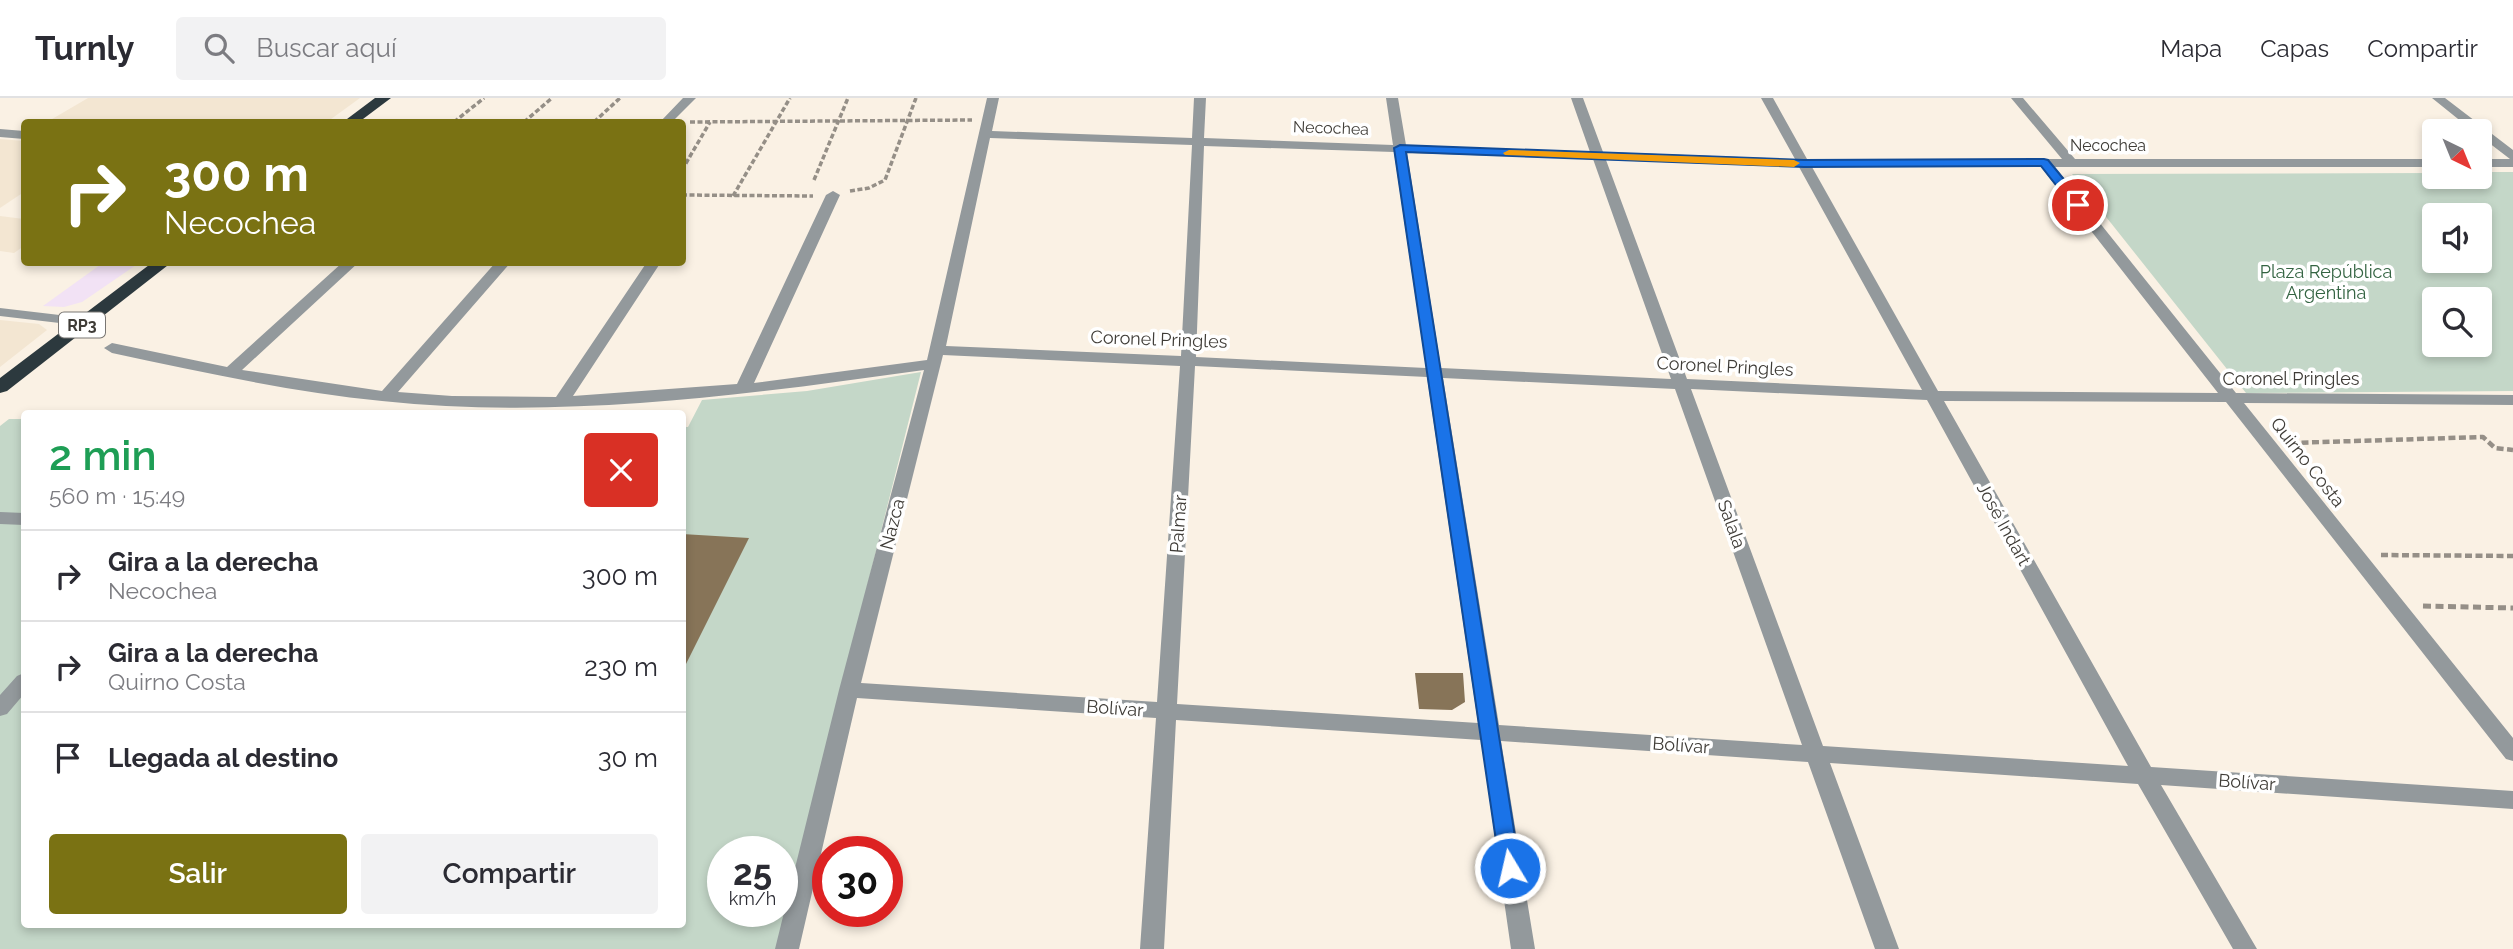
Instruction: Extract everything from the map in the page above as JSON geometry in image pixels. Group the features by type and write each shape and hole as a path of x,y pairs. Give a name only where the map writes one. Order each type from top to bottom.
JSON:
{"highway":[{"path":"354,119 384,98"},
{"name":"RP3","path":"0,387 159,266"}],"street":[{"path":"669,119 690,98"},
{"name":"Nazca","path":"787,949 934,357 993,98"},
{"name":"Palmar","path":"1152,949 1188,360 1200,98"},
{"path":"1392,98 1523,949"},
{"name":"Salala","path":"1577,98 1887,949"},
{"name":"José Indart","path":"1767,98 2144,775 2245,949"},
{"path":"2017,98 2071,162"},
{"path":"2438,98 2513,156"},
{"name":"Necochea","path":"985,127 1198,141 1804,163 2422,163"},
{"path":"0,133 21,135"},
{"name":"Quirno Costa","path":"2044,162 2513,753"},
{"path":"2492,163 2513,163"},
{"path":"743,389 833,195"},
{"path":"230,373 348,266"},
{"path":"385,397 500,266"},
{"path":"561,402 651,266"},
{"path":"0,312 85,322"},
{"name":"Coronel Pringles","path":"112,348 278,383 385,397 476,402 625,400 743,389 934,357 1188,360 1932,395 2513,400"},
{"path":"0,518 21,520"},
{"path":"0,708 21,684"},
{"name":"Bolívar","path":"849,691 2513,800"}],"path":[{"path":"458,119 484,98"},
{"path":"528,119 552,98"},
{"path":"597,119 620,98"},
{"path":"733,195 790,98"},
{"path":"814,180 848,98"},
{"path":"686,195 833,195 869,188 885,180 916,98"},
{"path":"686,122 908,120 985,127"},
{"path":"686,163 710,121"},
{"path":"2269,444 2483,437 2495,448 2513,450"},
{"path":"2378,555 2513,556"},
{"path":"2395,605 2513,608"}],"shaded area":[{"path":"88,98 360,98 331,119 52,119"},
{"path":"0,139 21,141 21,194 0,208"},
{"path":"0,216 21,219 21,248 14,253 0,251"},
{"path":"99,266 135,266 82,302 64,307 43,306"},
{"path":"0,320 39,324 47,330 0,367"}],"green space":[{"name":"Plaza República Argentina","path":"2492,172 2513,172 2513,391 2246,393 2072,174 2422,173 2422,189 2492,189"},
{"path":"921,372 798,861 798,836 707,836 707,927 782,927 776,949 0,949 0,426 9,419 21,419 21,928 686,928 688,427 702,400 807,391"}],"building":[{"path":"686,534 749,538 686,664"},
{"path":"1415,673 1463,673 1465,702 1452,710 1419,709"}],"slow traffic":[{"path":"1509,153 1794,163"}],"route":[{"path":"1510,868 1400,148 1804,163 2044,162 2078,205"}]}
